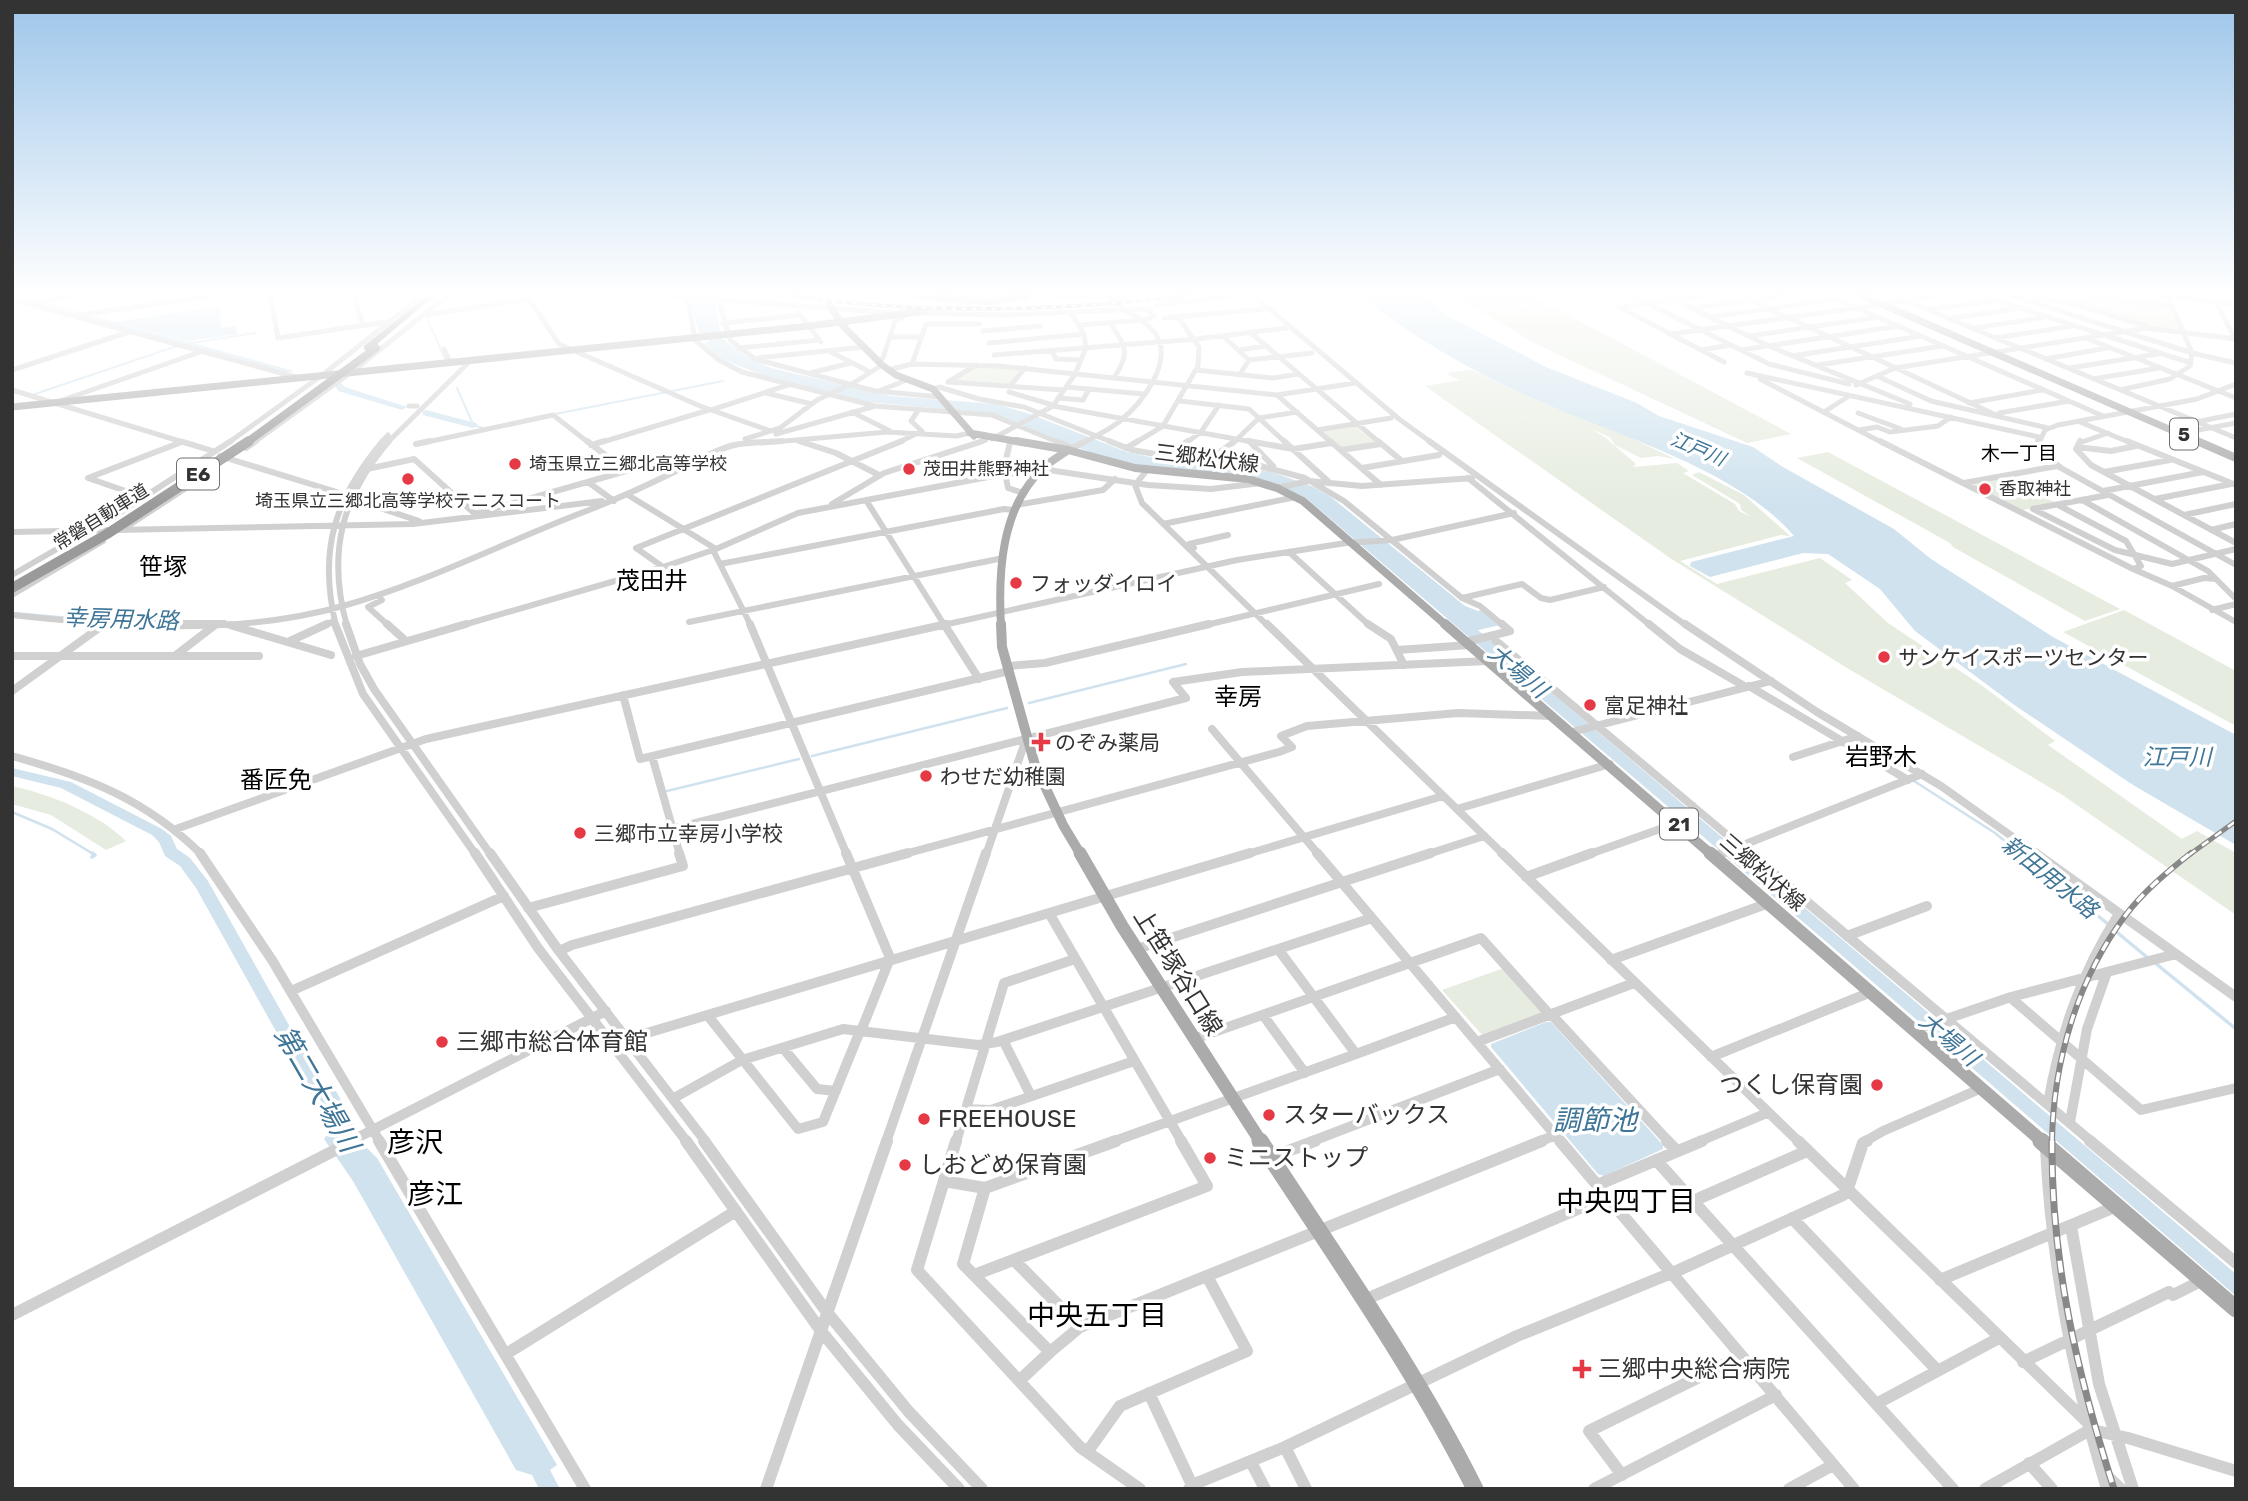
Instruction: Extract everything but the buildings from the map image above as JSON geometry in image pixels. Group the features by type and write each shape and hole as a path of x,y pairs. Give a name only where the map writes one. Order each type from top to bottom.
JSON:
{"highway":[{"name":"常磐自動車道","path":"12,582 85,540 191,472 345,366"},
{"name":"常磐自動車道","path":"12,588 101,537 213,465 347,366"}],"main road":[{"path":"12,407 420,366"},
{"name":"三郷松伏線","path":"885,366 909,379 936,388 970,433 989,439 1072,448 1147,470 1205,474 1261,483 1278,487 1296,497 1355,542 1488,661 1573,731 1677,823 1719,855 1769,903 2236,1309"},
{"name":"5","path":"2027,366 2236,458"},
{"name":"上笹塚谷口線","path":"1072,448 1041,471 1023,493 1005,535 1000,612 1002,647 1035,765 1056,813 1104,896 1416,1382 1447,1433 1475,1489"}],"street":[{"path":"54,403 160,366"},
{"path":"256,366 299,378"},
{"path":"12,575 143,497 333,366"},
{"path":"12,595 122,530 230,459 360,366"},
{"path":"461,366 368,457 344,494 332,527 327,573 330,609 349,667 363,694 538,948 654,1096 821,1331 898,1425 959,1489"},
{"path":"465,366 366,469 349,501 342,527 337,583 356,656 374,689 528,908 674,1098 826,1311 909,1412 982,1489"},
{"path":"610,366 711,410 850,461 879,475"},
{"path":"729,366 754,377 875,406 992,415 1020,424 1072,448 1125,419 1144,394 1160,366"},
{"path":"781,366 876,391 942,398"},
{"path":"807,373 837,366"},
{"path":"857,366 870,372"},
{"path":"12,615 103,625 227,625 330,609 378,596 723,449 774,433 812,404 881,366"},
{"path":"936,388 974,366"},
{"path":"1000,366 1277,395 1352,384"},
{"path":"828,506 879,475 1012,430 1053,405 1078,366"},
{"path":"1114,378 1122,366"},
{"path":"1126,448 1163,426 1180,401 1197,366"},
{"path":"1240,374 1245,366"},
{"path":"1289,366 1402,461"},
{"path":"1329,366 1472,477 1680,649 1908,780"},
{"path":"1332,366 1391,418 1439,455 1771,681 1922,774 2236,997"},
{"path":"1777,366 1857,384 1895,368 1907,366"},
{"path":"1814,366 1922,411"},
{"path":"1816,366 1905,407"},
{"path":"1891,366 1993,414 2069,401"},
{"path":"1989,366 2104,416"},
{"path":"2061,366 2236,438"},
{"path":"2068,369 2086,366"},
{"path":"2155,366 2236,398"},
{"path":"2120,390 2162,382 2179,375 2188,366"},
{"path":"1011,385 1025,368"},
{"path":"1770,378 1781,368"},
{"path":"2093,379 2160,368"},
{"path":"1196,370 1273,377 1298,374"},
{"path":"1747,373 2039,438"},
{"path":"1760,376 1760,379 1801,401 2133,569 2172,586 2236,622"},
{"path":"1877,376 1931,401 2048,428 2159,407 2220,392 2236,384"},
{"path":"318,378 341,380"},
{"path":"876,391 909,379"},
{"path":"949,382 1144,394"},
{"path":"591,445 791,384"},
{"path":"1824,412 1849,396 1857,384"},
{"path":"446,385 456,386"},
{"path":"992,400 1021,386"},
{"path":"936,388 992,400 1037,414 1126,448 1167,456 1213,458 1272,467 1309,481 1336,495 1462,598 1480,606 1510,631 1469,642 1397,650"},
{"path":"1058,398 1083,400 1089,389"},
{"path":"12,390 344,494"},
{"path":"1801,401 1821,390"},
{"path":"1969,403 2043,390"},
{"path":"1009,392 1053,405 1293,449 1332,443"},
{"path":"766,393 812,404"},
{"path":"1277,395 1381,485"},
{"path":"1180,401 1249,409 1330,483"},
{"path":"1842,422 1874,401"},
{"path":"1167,456 1201,432 1219,405"},
{"path":"409,406 417,407"},
{"path":"12,532 342,527 420,523 593,503 628,495 714,447 875,406"},
{"path":"888,431 911,421 919,410"},
{"path":"852,412 888,431"},
{"path":"1213,458 1259,418 1297,412"},
{"path":"1858,413 1903,430"},
{"path":"2196,422 2236,414"},
{"path":"416,444 553,415 625,471 475,516"},
{"path":"1859,430 1877,427 1890,432 1938,426 1951,417"},
{"path":"1317,430 1391,418"},
{"path":"911,421 922,431 920,433"},
{"path":"2078,421 2234,484"},
{"path":"2182,433 2236,423"},
{"path":"2039,438 2048,428"},
{"path":"1012,430 1004,459 1004,474 1008,488 1023,493"},
{"path":"744,443 888,431 956,436 970,433"},
{"path":"663,566 636,548 920,433"},
{"path":"2077,447 2084,439 2108,433"},
{"path":"2039,438 2042,452 2057,466 2236,565"},
{"path":"1249,441 1272,467"},
{"path":"143,497 88,478 179,442"},
{"path":"1341,450 1381,444"},
{"path":"2077,447 2111,451 2138,446"},
{"path":"2077,447 2082,459 2236,543"},
{"path":"1362,468 1439,455"},
{"path":"366,469 414,459 475,516"},
{"path":"2104,472 2172,459"},
{"path":"1963,483 2057,466"},
{"path":"1147,470 1134,487 1138,497 1163,524 1192,549 1255,614 1940,1280 2087,1427 2236,1471"},
{"path":"356,656 663,566 714,549 788,516 828,506 1004,474 1041,471 1195,488 1216,489 1261,483"},
{"path":"2020,512 2203,472"},
{"path":"1195,488 1205,474"},
{"path":"1278,487 1309,481 1381,485 1472,477"},
{"path":"720,565 1103,490 1115,479"},
{"path":"588,482 611,499"},
{"path":"2155,499 2234,484"},
{"path":"858,486 979,679"},
{"path":"628,495 714,549 745,611 890,961 823,1122 798,1129 708,1016"},
{"path":"1163,524 1296,497"},
{"path":"2082,500 2216,579 2236,602 2212,610"},
{"path":"349,501 368,504 420,523"},
{"path":"2184,515 2236,504"},
{"path":"2058,505 2126,541 2141,566 2133,569"},
{"path":"176,829 412,742 1209,566 1355,542 1390,540 1522,509"},
{"path":"2033,509 2115,550 2172,564 2236,549"},
{"path":"2211,530 2236,524"},
{"path":"1192,549 1189,544 1228,535"},
{"path":"1558,548 1573,545"},
{"path":"1289,552 1377,632 1386,634 1404,665"},
{"path":"689,622 1003,558"},
{"path":"25,568 54,571"},
{"path":"2172,586 2204,578 2216,579"},
{"path":"623,695 640,758 1379,584"},
{"path":"1462,598 1522,584 1541,598 1550,600 1604,587"},
{"path":"378,596 382,600 368,607 406,641"},
{"path":"293,640 334,621"},
{"path":"12,691 103,625"},
{"path":"175,656 215,625"},
{"path":"227,625 293,640 331,655"},
{"path":"1491,636 2236,1263"},
{"path":"12,656 259,656"},
{"path":"672,829 1186,698 1173,682 1241,672 1488,661"},
{"path":"1573,731 1771,681"},
{"path":"559,951 572,945 1292,747 1281,736 1300,728 1458,713 1553,716"},
{"path":"1815,725 1831,720"},
{"path":"1212,729 1854,1489"},
{"path":"1793,757 1858,736"},
{"path":"766,1489 1026,739"},
{"path":"12,756 104,785 176,829 208,861 225,883 291,991 367,1133 506,1354 585,1489"},
{"path":"528,908 682,866 652,756"},
{"path":"1457,809 1610,764"},
{"path":"1719,855 1922,774"},
{"path":"627,1039 1443,796"},
{"path":"1526,877 1677,823"},
{"path":"1137,949 1484,836"},
{"path":"291,991 504,895"},
{"path":"1611,960 1769,903"},
{"path":"1847,936 1927,906"},
{"path":"974,1275 1207,1185 1049,913"},
{"path":"2048,1103 2060,1039 2080,982 2119,914"},
{"path":"674,1098 742,1060 843,1029 985,1045 1372,918"},
{"path":"1194,1039 1481,939 1677,1151"},
{"path":"1278,949 1356,1054"},
{"path":"1917,1029 1942,1018 2176,954"},
{"path":"1075,960 1004,983 917,1272 1088,1451 1140,1489"},
{"path":"2070,1122 2079,1056 2087,1022 2106,975"},
{"path":"1477,1042 1634,983"},
{"path":"1710,1057 1871,992"},
{"path":"2011,999 2141,1110 2236,1088"},
{"path":"12,1315 606,1011"},
{"path":"1263,1015 1305,1073"},
{"path":"944,1181 985,1188 1456,1017"},
{"path":"1003,1040 1031,1097"},
{"path":"783,1048 817,1088 836,1091"},
{"path":"966,1109 991,1110 1135,1061"},
{"path":"1272,1157 1500,1069"},
{"path":"1149,1393 1191,1487 1285,1447 1517,1336 1672,1272 1847,1191 1863,1143 1982,1088"},
{"path":"1597,1185 1767,1113"},
{"path":"1019,1381 1080,1327 1556,1135"},
{"path":"2046,1144 2050,1235 2067,1340 2087,1427 2107,1489"},
{"path":"1693,1201 1807,1152"},
{"path":"1656,1160 1953,1489"},
{"path":"985,1188 963,1264 1050,1352"},
{"path":"1364,1300 1608,1196"},
{"path":"1940,1280 2118,1206"},
{"path":"506,1354 736,1211"},
{"path":"1792,1218 1938,1371"},
{"path":"2071,1226 2099,1384 2133,1489"},
{"path":"1014,1260 1080,1327"},
{"path":"1088,1451 1120,1406 1247,1351 1207,1276"},
{"path":"2023,1362 2169,1292 2173,1295 2203,1280"},
{"path":"1876,1404 1999,1338"},
{"path":"1622,1475 1589,1431 1742,1356"},
{"path":"1594,1489 1776,1395"},
{"path":"1985,1489 2087,1427"},
{"path":"1285,1447 1306,1489"},
{"path":"1251,1462 1265,1489"},
{"path":"2029,1463 2052,1489"},
{"path":"1789,1489 1833,1465"},
{"path":"2101,1470 2121,1489"}],"shaded area":[{"path":"977,366 1021,369 1009,384 953,381"},
{"path":"1583,366 1664,366 1791,434 1747,443"},
{"name":"サンケイスポーツセンター","path":"1472,370 1675,459 1658,456 1641,458 1615,445 1610,437 1591,429 1606,438 1636,464 1633,467 1677,463 1689,471 1683,473 1735,504 1739,511 1751,517 1741,510 1740,504 1692,475 1699,472 1744,495 1790,536 1781,535 1680,561 1717,584 1820,558 1852,580 1845,583 1888,623 1984,687 2055,741 2048,745 2182,839 2197,831 2236,853 2236,915 2061,794 1847,668 1670,558 1425,386 1461,380 1448,375 1449,372"},
{"path":"1355,426 1377,444 1343,449 1322,431"},
{"path":"1828,452 2120,609 2085,621 1797,458"},
{"path":"2007,478 2056,503 2019,511 1972,485"},
{"path":"2124,610 2236,671 2236,726 2063,632"},
{"path":"12,786 73,806 102,822 126,841 106,850 51,815 12,804"},
{"path":"1504,968 1542,1010 1542,1014 1483,1036 1442,990"}],"water":[{"name":"大場川","path":"740,366 767,366 890,396 996,404 1030,414 1127,452 1164,460 1228,464 1269,471 1314,487 1331,497 1465,606 1478,611 1487,608 1505,624 1478,630 2236,1274 2236,1296 1306,498 1289,490 1110,460 991,413 867,402 762,375"},
{"name":"江戸川","path":"1467,366 1544,366 1637,403 1659,416 1753,447 1783,467 1894,529 1931,559 2053,637 2236,735 2236,845 2133,785 2013,704 1915,631 1880,589 1828,554 1803,553 1710,577 1690,566 1691,562 1794,536 1771,513 1711,474 1642,442 1495,381"},
{"name":"調節池","path":"1551,1022 1663,1145 1663,1149 1604,1176 1598,1174 1491,1047 1491,1044"},
{"path":"324,1088 336,1091 366,1147 377,1158 557,1465 550,1470 560,1489 539,1489 532,1475 516,1470 353,1181 324,1139 335,1124 328,1111 322,1114 321,1111 326,1108 318,1093"}],"waterway":[{"path":"35,394 118,366"},
{"path":"272,366 290,371"},
{"path":"555,414 723,381"},
{"path":"339,384 341,389 402,407"},
{"path":"457,388 472,422"},
{"path":"426,413 473,425"},
{"path":"473,425 483,428"},
{"name":"幸房用水路","path":"16,613 82,619"},
{"path":"1029,703 1186,664"},
{"path":"812,756 1007,708"},
{"path":"667,791 799,759"},
{"name":"第二大場川","path":"12,772 66,785 157,832 166,840 170,852 185,862 202,885 293,1048 318,1089 327,1094 332,1104"},
{"name":"新田用水路","path":"1914,781 1995,833 2022,855"},
{"path":"12,812 52,829 95,855"},
{"name":"新田用水路","path":"2020,853 2108,924"},
{"name":"新田用水路","path":"2113,929 2148,958"},
{"name":"新田用水路","path":"2154,962 2236,1029"}],"railway":[{"path":"2189,855 2236,821"},
{"path":"2052,1142 2053,1112 2063,1053 2071,1023 2093,967 2132,907 2191,853"},
{"path":"2052,1142 2061,1274 2078,1360 2114,1489"}],"place":[{"name":"埼玉県立三郷北高等学校","path":"515,464"},
{"name":"茂田井熊野神社","path":"909,469"},
{"name":"埼玉県立三郷北高等学校テニスコート","path":"408,479"},
{"name":"香取神社","path":"1985,489"},
{"name":"フォッダイロイ","path":"1016,583"},
{"name":"サンケイスポーツセンター","path":"1884,657"},
{"name":"富足神社","path":"1590,705"},
{"name":"のぞみ薬局","path":"1041,742"},
{"name":"わせだ幼稚園","path":"926,776"},
{"name":"三郷市立幸房小学校","path":"580,833"},
{"name":"三郷市総合体育館","path":"442,1042"},
{"name":"つくし保育園","path":"1877,1085"},
{"name":"スターバックス","path":"1269,1115"},
{"name":"FREEHOUSE","path":"924,1119"},
{"name":"ミニストップ","path":"1210,1158"},
{"name":"しおどめ保育園","path":"905,1165"},
{"name":"三郷中央総合病院","path":"1582,1369"}],"district":[{"name":"木一丁目","path":"2019,453"},
{"name":"笹塚","path":"163,567"},
{"name":"茂田井","path":"652,581"},
{"name":"幸房","path":"1238,697"},
{"name":"岩野木","path":"1881,757"},
{"name":"番匠免","path":"276,780"},
{"name":"彦沢","path":"415,1142"},
{"name":"彦江","path":"435,1194"},
{"name":"中央四丁目","path":"1626,1201"},
{"name":"中央五丁目","path":"1097,1315"}]}
